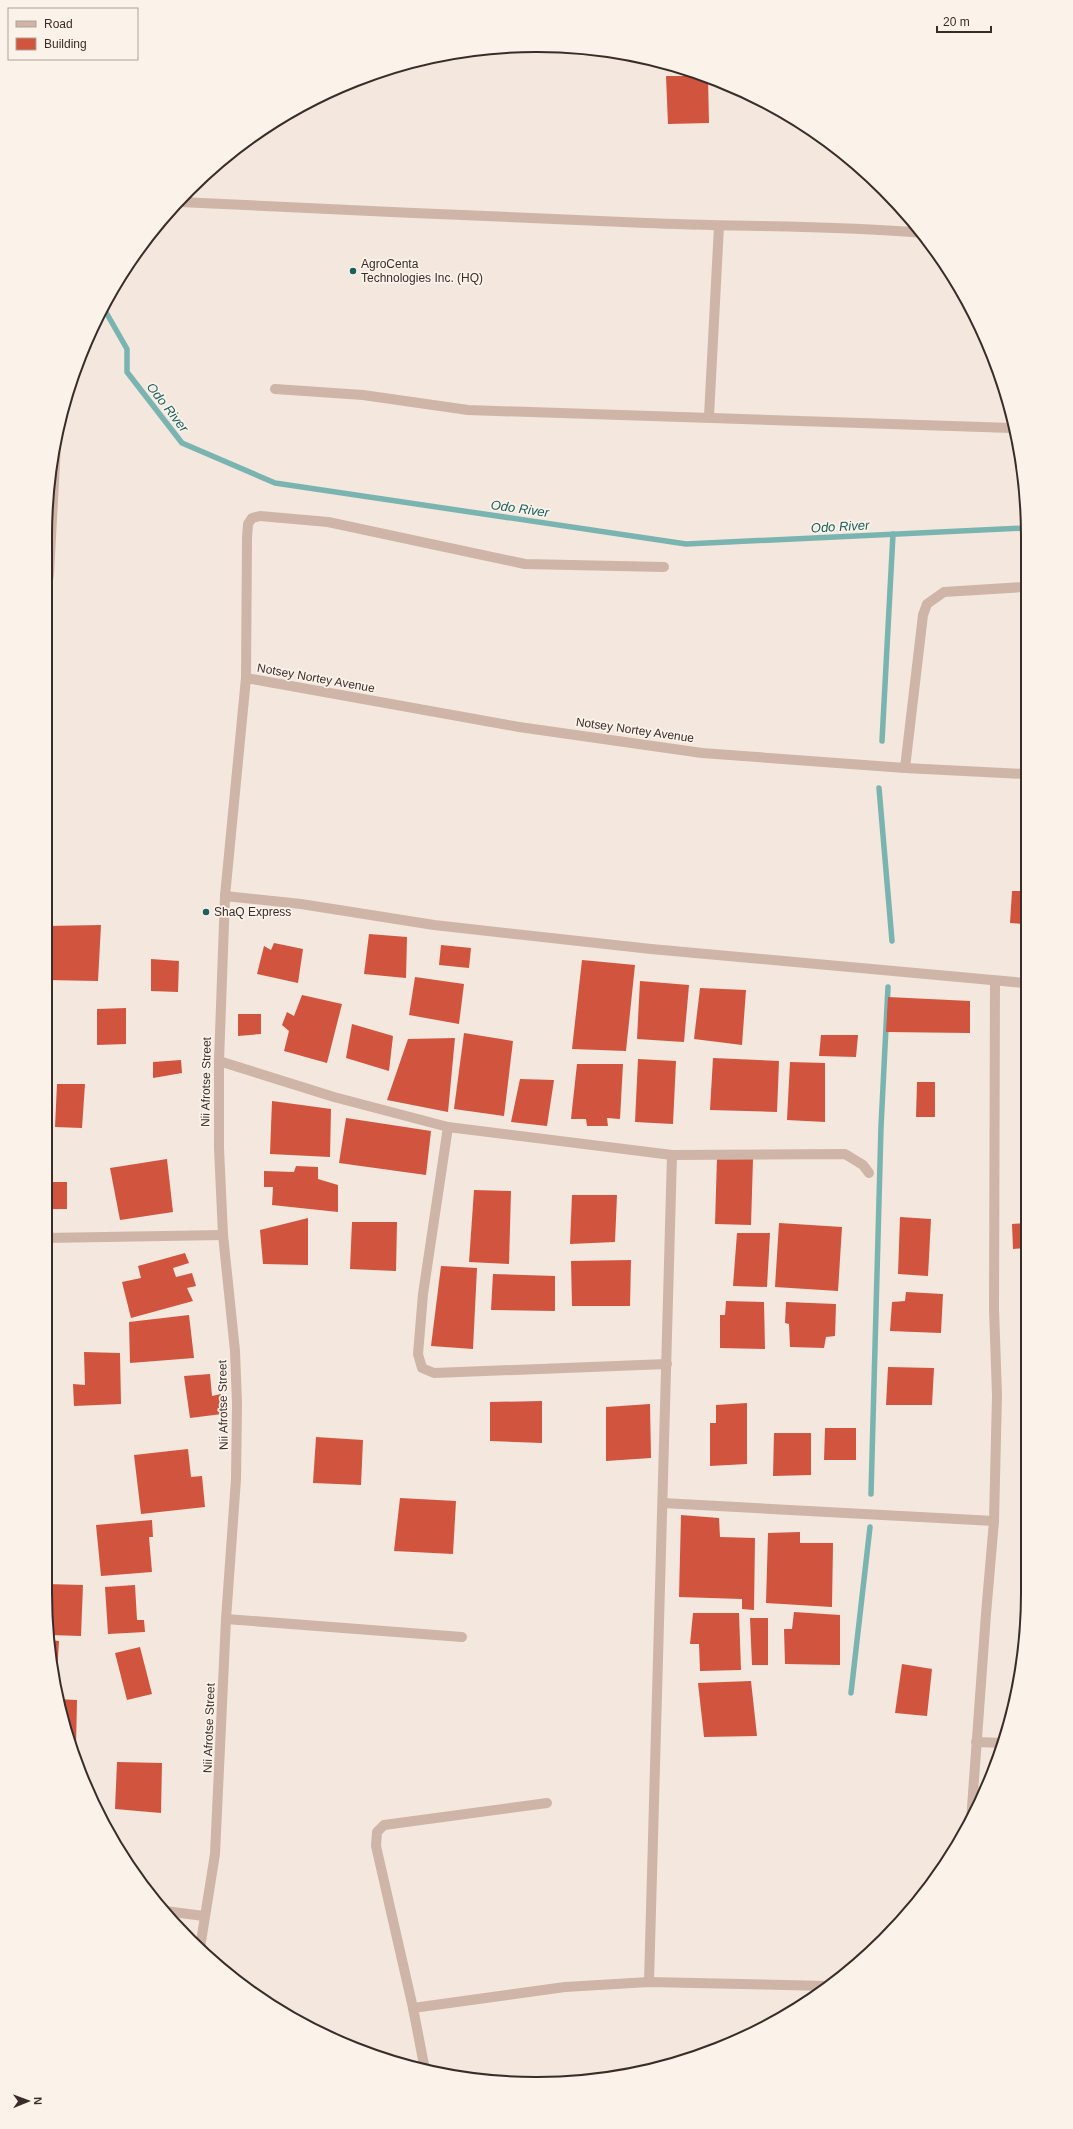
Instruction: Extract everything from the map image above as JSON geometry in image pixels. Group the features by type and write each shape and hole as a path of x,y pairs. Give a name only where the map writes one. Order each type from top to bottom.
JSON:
{"street":[{"path":"186,202 719,226 864,228 913,232"},
{"path":"709,416 719,226"},
{"path":"274,389 363,395 468,410 671,418 709,416 1008,428"},
{"name":"Nii Afrotse Street","path":"201,1942 215,1854 226,1619 236,1479 238,1404 235,1351 223,1235 219,1148 219,1061 225,896 246,678 248,524 252,518 260,516 328,522 525,564 664,567"},
{"path":"905,768 923,615 927,604 944,592 1021,587"},
{"name":"Notsey Nortey Avenue","path":"246,678 519,727 702,753 905,768 1021,774"},
{"path":"225,896 260,899 434,924 613,945 1021,983"},
{"path":"972,1805 994,1521 997,1395 994,1309 995,981"},
{"path":"219,1061 334,1096 448,1127 672,1155 845,1154 863,1165 869,1173"},
{"path":"448,1127 424,1294 418,1354 422,1368 434,1373 667,1364"},
{"path":"649,1982 664,1503 672,1155"},
{"path":"52,1238 223,1235"},
{"path":"664,1503 994,1521"},
{"path":"226,1619 462,1637"},
{"path":"976,1742 997,1743"},
{"path":"424,2063 413,2008 376,1846 377,1832 384,1825 547,1803"},
{"path":"173,1913 204,1916"},
{"path":"413,2008 564,1987 649,1982 819,1986"}],"building":[{"path":"666,76 685,76 708,84 709,123 668,124"},
{"path":"1012,891 1021,891 1021,924 1010,923"},
{"path":"101,925 98,981 52,980 52,926"},
{"path":"369,934 407,937 406,978 364,974"},
{"path":"274,943 303,949 298,983 257,974 264,946 271,950"},
{"path":"441,945 471,948 469,968 439,965"},
{"path":"151,959 179,961 178,992 151,991"},
{"path":"582,960 635,965 626,1051 572,1049"},
{"path":"415,977 464,984 459,1024 409,1015"},
{"path":"640,981 689,985 684,1042 637,1039"},
{"path":"700,988 746,990 742,1045 694,1039"},
{"path":"302,995 342,1004 327,1063 284,1051 289,1031 282,1025 287,1012 294,1016"},
{"path":"888,997 970,1001 970,1033 886,1032"},
{"path":"126,1008 126,1044 97,1045 97,1009"},
{"path":"238,1014 261,1014 261,1034 238,1036"},
{"path":"352,1024 393,1036 389,1071 346,1058"},
{"path":"464,1033 513,1041 504,1116 454,1109"},
{"path":"821,1035 858,1035 856,1057 819,1056"},
{"path":"455,1038 448,1112 387,1100 408,1039"},
{"path":"713,1058 779,1061 777,1112 710,1110"},
{"path":"638,1059 676,1061 673,1124 635,1122"},
{"path":"181,1060 182,1073 153,1078 153,1062"},
{"path":"790,1062 825,1063 825,1122 787,1120"},
{"path":"577,1064 623,1064 620,1119 607,1118 608,1126 587,1126 586,1119 571,1119"},
{"path":"520,1079 554,1080 547,1126 511,1122"},
{"path":"917,1082 935,1082 935,1117 916,1117"},
{"path":"57,1084 85,1084 82,1128 55,1127"},
{"path":"272,1101 331,1109 330,1157 270,1154"},
{"path":"346,1118 431,1131 426,1175 339,1163"},
{"path":"717,1158 753,1159 751,1225 715,1224"},
{"path":"167,1159 173,1212 120,1220 110,1168"},
{"path":"296,1166 318,1167 318,1179 338,1185 338,1212 272,1205 273,1187 264,1187 264,1171 294,1172"},
{"path":"52,1182 67,1182 67,1209 52,1209"},
{"path":"474,1190 511,1191 509,1264 469,1262"},
{"path":"572,1195 617,1195 615,1242 570,1244"},
{"path":"900,1217 931,1219 928,1276 898,1274"},
{"path":"308,1218 308,1265 263,1264 260,1230"},
{"path":"352,1222 397,1222 396,1271 350,1269"},
{"path":"779,1223 842,1227 838,1291 775,1287"},
{"path":"1021,1223 1021,1248 1013,1249 1012,1224"},
{"path":"737,1233 770,1233 767,1287 733,1286"},
{"path":"185,1253 189,1263 173,1268 176,1277 192,1273 196,1286 187,1288 193,1301 131,1318 122,1282 141,1278 138,1266"},
{"path":"631,1260 630,1306 572,1306 571,1261"},
{"path":"441,1266 477,1268 473,1349 431,1346"},
{"path":"493,1274 555,1276 555,1311 491,1310"},
{"path":"906,1292 943,1294 941,1333 890,1331 892,1302 905,1301"},
{"path":"726,1301 764,1302 765,1349 720,1348 720,1315 725,1315"},
{"path":"786,1302 836,1304 835,1336 826,1337 824,1348 790,1347 789,1324 785,1323"},
{"path":"189,1315 194,1358 130,1363 129,1322"},
{"path":"84,1352 120,1353 121,1404 74,1406 73,1384 85,1385"},
{"path":"888,1367 934,1368 932,1405 886,1405"},
{"path":"210,1374 212,1396 221,1394 222,1414 190,1418 184,1376"},
{"path":"542,1401 542,1443 490,1441 490,1402"},
{"path":"747,1403 747,1464 710,1466 710,1423 716,1423 716,1405"},
{"path":"650,1404 651,1458 606,1461 606,1407"},
{"path":"825,1428 856,1428 856,1460 824,1460"},
{"path":"774,1433 811,1433 811,1475 773,1476"},
{"path":"316,1437 363,1440 361,1485 313,1483"},
{"path":"188,1449 191,1477 202,1476 205,1507 141,1514 134,1455"},
{"path":"400,1498 456,1501 453,1554 394,1551"},
{"path":"681,1515 719,1518 720,1537 755,1538 754,1610 742,1609 742,1599 679,1597"},
{"path":"152,1520 153,1537 149,1537 152,1572 101,1576 96,1525"},
{"path":"800,1532 800,1543 833,1543 832,1607 766,1603 768,1533"},
{"path":"52,1584 83,1585 81,1636 54,1635"},
{"path":"135,1585 137,1620 144,1620 145,1632 108,1634 105,1587"},
{"path":"794,1612 840,1615 840,1665 785,1664 784,1629 792,1629"},
{"path":"693,1613 739,1613 741,1670 700,1671 699,1644 690,1644"},
{"path":"750,1618 768,1618 768,1665 752,1665"},
{"path":"55,1641 59,1641 58,1665"},
{"path":"140,1647 152,1694 127,1700 115,1653"},
{"path":"902,1664 932,1669 927,1716 895,1713"},
{"path":"751,1681 757,1736 704,1737 698,1683"},
{"path":"64,1699 77,1700 76,1742"},
{"path":"117,1762 162,1763 161,1813 115,1809"}],"waterway":[{"name":"Odo River","path":"107,313 127,349 127,372 182,443 275,483 686,544 1021,528"},
{"path":"882,741 893,534"},
{"path":"879,788 892,941"},
{"path":"871,1494 881,1127 888,987"},
{"path":"851,1693 870,1527"}],"place":[{"name":"AgroCenta Technologies Inc. (HQ)","path":"353,271"},
{"name":"ShaQ Express","path":"206,912"}]}
